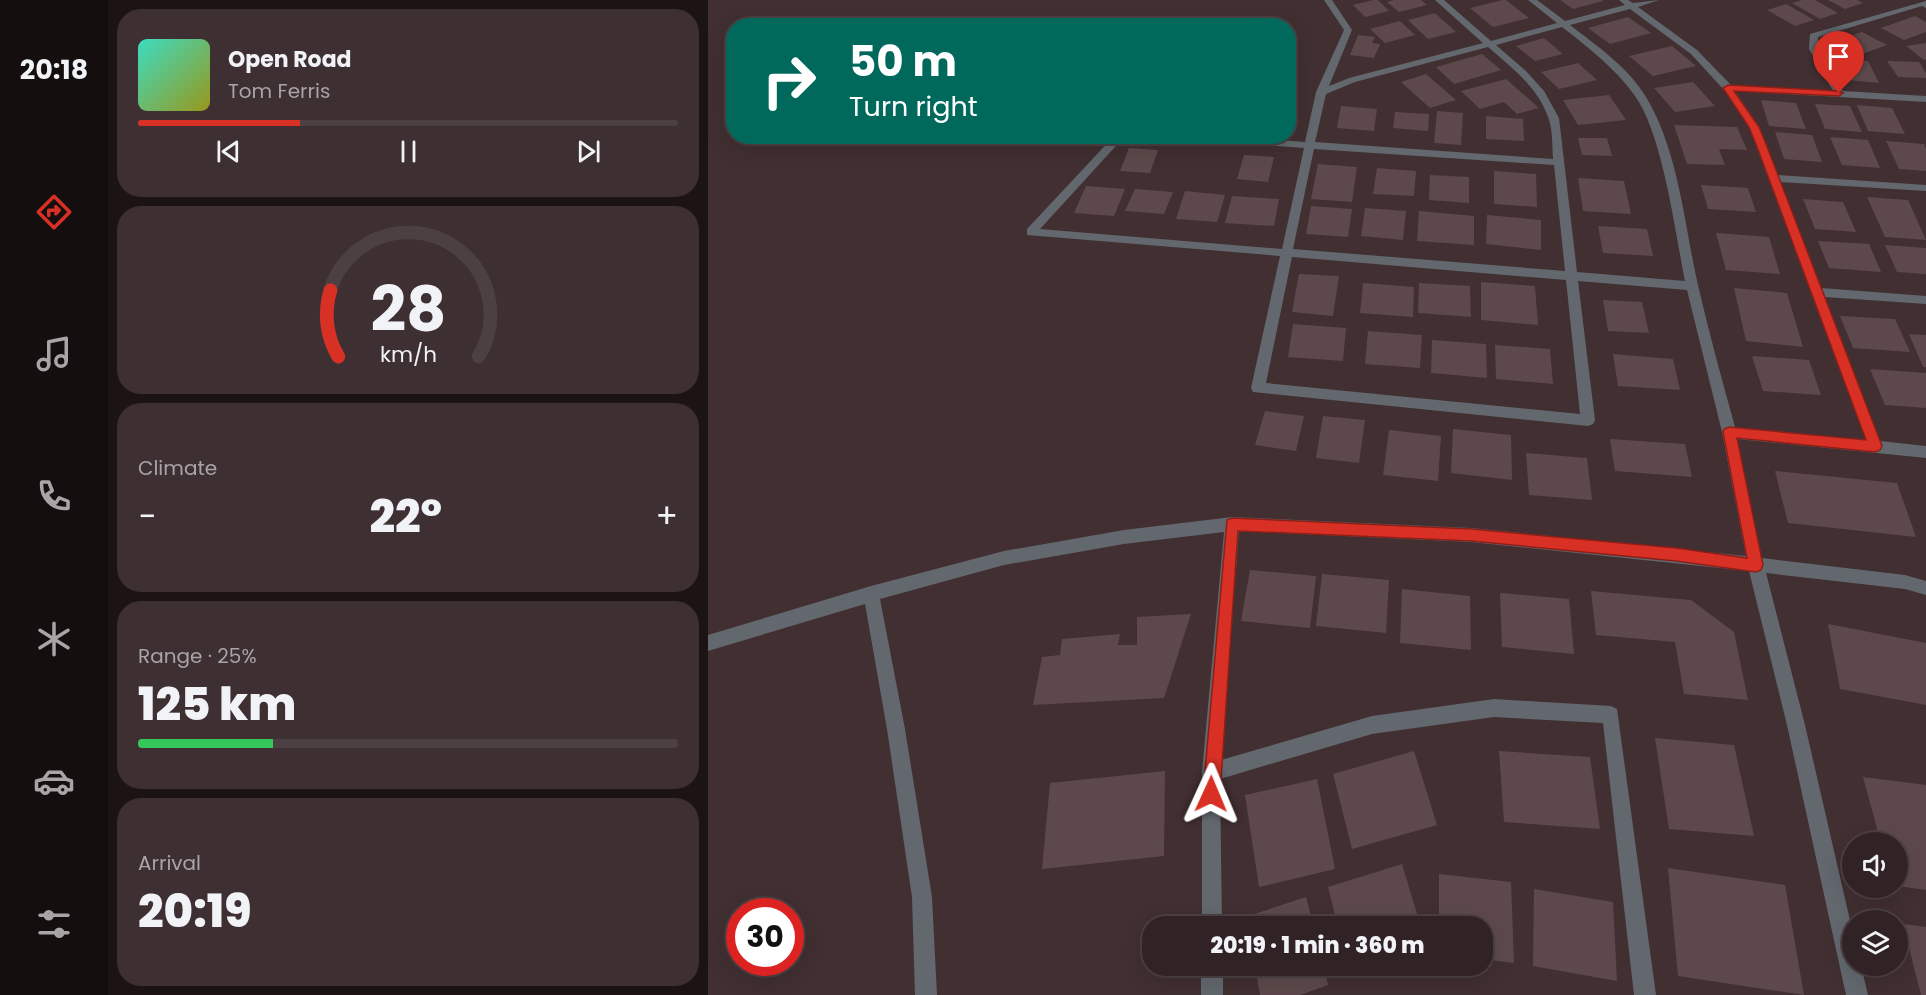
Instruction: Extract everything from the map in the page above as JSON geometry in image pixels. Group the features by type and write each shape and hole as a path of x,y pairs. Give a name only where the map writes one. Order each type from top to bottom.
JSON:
{"street":[{"path":"1328,0 1348,30 1321,92 1285,252 1258,388 1588,420 1564,202 1557,162 1554,118 1541,93 1523,73 1438,0"},
{"path":"1532,0 1611,62 1641,97 1656,130 1668,170 1692,286 1729,432 1756,565 1796,725 1857,995"},
{"path":"1623,0 1694,52 1728,88 1754,127 1875,446"},
{"path":"1321,92 1352,80 1655,0"},
{"path":"1839,93 1814,49 1813,36 1895,7 1923,3 1926,5"},
{"path":"1728,88 1926,99"},
{"path":"1113,144 1031,232 1692,286"},
{"path":"1283,144 1557,162"},
{"path":"1775,178 1926,188"},
{"path":"1817,292 1926,300"},
{"path":"1729,432 1926,452"},
{"path":"1212,916 1211,772 1232,524"},
{"path":"708,643 871,594 1004,558 1124,537 1232,524 1471,535 1676,555 1905,582 1926,588"},
{"path":"871,594 896,729 922,897 926,995"},
{"path":"1211,772 1372,725 1494,708 1611,716 1645,995"},
{"path":"1212,976 1212,995"}],"building":[{"path":"1378,0 1389,11 1365,17 1353,5"},
{"path":"1421,0 1427,5 1399,12 1387,2"},
{"path":"1503,0 1529,18 1493,27 1470,8"},
{"path":"1560,0 1603,0 1603,1 1573,9"},
{"path":"1815,0 1838,13 1820,19 1792,3"},
{"path":"1828,0 1857,0 1863,3 1845,9"},
{"path":"1786,4 1814,20 1795,26 1767,10"},
{"path":"1435,13 1456,32 1428,39 1408,20"},
{"path":"1915,16 1926,22 1926,32 1904,40 1881,28"},
{"path":"1628,17 1651,33 1610,44 1588,28"},
{"path":"1400,21 1415,35 1385,43 1370,29"},
{"path":"1862,32 1887,45 1859,55 1835,41"},
{"path":"1358,35 1375,37 1372,43 1380,44 1374,58 1350,55"},
{"path":"1544,38 1563,54 1535,61 1516,46"},
{"path":"1926,43 1926,59 1924,60 1906,46"},
{"path":"1672,46 1696,66 1653,76 1629,56"},
{"path":"1482,54 1501,70 1454,84 1436,67"},
{"path":"1836,58 1868,61 1879,83 1846,80"},
{"path":"1887,61 1919,62 1926,73 1926,78 1898,77"},
{"path":"1578,63 1597,80 1559,89 1541,72"},
{"path":"1426,74 1456,100 1430,108 1401,82"},
{"path":"1506,79 1539,108 1517,114 1504,102 1480,109 1461,91"},
{"path":"1693,82 1715,106 1675,112 1654,88"},
{"path":"1609,95 1626,120 1578,125 1563,100"},
{"path":"1761,100 1796,103 1806,129 1769,126"},
{"path":"1815,104 1850,106 1862,132 1825,129"},
{"path":"1857,105 1892,108 1905,134 1868,131"},
{"path":"1341,106 1377,109 1374,131 1337,128"},
{"path":"1437,111 1463,113 1461,145 1434,143"},
{"path":"1395,112 1429,114 1428,131 1393,128"},
{"path":"1486,116 1523,119 1524,141 1486,139"},
{"path":"1674,125 1737,127 1747,150 1719,149 1725,165 1687,164"},
{"path":"1775,132 1812,135 1822,162 1784,159"},
{"path":"1830,137 1868,140 1880,168 1842,165"},
{"path":"1578,138 1607,138 1612,156 1582,155"},
{"path":"1886,141 1924,144 1926,171 1899,169"},
{"path":"1129,148 1158,150 1150,173 1120,171"},
{"path":"1244,155 1274,157 1268,182 1237,179"},
{"path":"1318,164 1357,167 1352,202 1311,199"},
{"path":"1377,168 1416,171 1414,196 1373,194"},
{"path":"1494,171 1536,174 1537,207 1494,204"},
{"path":"1430,175 1469,177 1469,203 1429,200"},
{"path":"1578,178 1624,181 1631,214 1583,211"},
{"path":"1701,185 1748,188 1756,212 1708,209"},
{"path":"1086,186 1125,189 1114,216 1074,213"},
{"path":"1135,189 1173,192 1164,214 1125,211"},
{"path":"1185,191 1225,195 1217,222 1176,219"},
{"path":"1232,196 1279,199 1274,226 1225,223"},
{"path":"1867,197 1908,200 1926,240 1885,237"},
{"path":"1803,199 1843,202 1856,232 1815,229"},
{"path":"1311,206 1352,209 1348,237 1306,234"},
{"path":"1365,208 1406,211 1403,240 1361,236"},
{"path":"1419,211 1474,216 1474,245 1417,241"},
{"path":"1487,215 1541,220 1541,250 1486,244"},
{"path":"1598,226 1647,229 1653,256 1603,253"},
{"path":"1716,233 1769,237 1780,274 1726,270"},
{"path":"1818,241 1869,244 1881,272 1829,268"},
{"path":"1885,245 1926,248 1926,274 1897,272"},
{"path":"1299,274 1339,276 1333,316 1292,312"},
{"path":"1481,282 1535,286 1538,325 1481,320"},
{"path":"1363,283 1414,287 1413,317 1360,313"},
{"path":"1419,283 1470,286 1471,317 1418,313"},
{"path":"1734,288 1787,293 1803,347 1746,341"},
{"path":"1603,300 1642,302 1649,333 1608,331"},
{"path":"1840,316 1895,319 1910,352 1853,348"},
{"path":"1293,324 1346,328 1343,361 1288,357"},
{"path":"1368,331 1422,335 1420,368 1365,364"},
{"path":"1909,334 1926,335 1926,367 1923,367"},
{"path":"1432,340 1486,344 1487,378 1431,373"},
{"path":"1495,345 1550,349 1553,384 1496,379"},
{"path":"1613,354 1673,359 1680,390 1618,386"},
{"path":"1752,356 1809,360 1821,395 1763,391"},
{"path":"1870,369 1926,373 1926,408 1885,405"},
{"path":"1265,411 1304,416 1296,451 1255,445"},
{"path":"1323,416 1365,420 1359,463 1316,458"},
{"path":"1453,429 1511,435 1512,480 1451,473"},
{"path":"1389,430 1441,436 1438,481 1383,475"},
{"path":"1610,439 1685,444 1692,477 1615,471"},
{"path":"1526,453 1587,458 1592,500 1529,495"},
{"path":"1775,471 1897,483 1916,537 1788,523"},
{"path":"1250,570 1316,576 1310,628 1241,621"},
{"path":"1322,574 1389,580 1386,633 1316,626"},
{"path":"1402,589 1470,596 1471,650 1400,643"},
{"path":"1591,591 1691,600 1734,632 1748,700 1684,694 1675,642 1596,635"},
{"path":"1500,593 1569,599 1574,654 1502,647"},
{"path":"1191,614 1164,698 1033,705 1042,657 1060,655 1062,639 1120,634 1118,645 1137,645 1137,617"},
{"path":"1828,624 1926,643 1926,705 1840,689"},
{"path":"1655,738 1734,745 1754,836 1669,829"},
{"path":"1414,751 1437,825 1352,849 1333,774"},
{"path":"1499,751 1590,757 1600,829 1504,822"},
{"path":"1165,771 1164,856 1042,869 1050,783"},
{"path":"1863,777 1926,785 1926,890 1908,887 1908,832 1878,832"},
{"path":"1317,779 1335,869 1259,887 1245,795"},
{"path":"1402,864 1418,916 1335,916 1328,887"},
{"path":"1668,868 1785,885 1804,995 1678,976"},
{"path":"1439,874 1511,882 1514,963 1493,960 1493,916 1439,916"},
{"path":"1534,889 1613,902 1617,981 1533,966"},
{"path":"1306,897 1311,916 1248,916"},
{"path":"1908,925 1926,927 1926,995 1921,995 1908,944"},
{"path":"1257,976 1326,976 1328,985 1300,995 1260,995"}],"route":[{"path":"1211,794 1232,524 1471,535 1756,565 1729,432 1875,446 1775,178 1754,127 1728,88 1839,93"}]}
